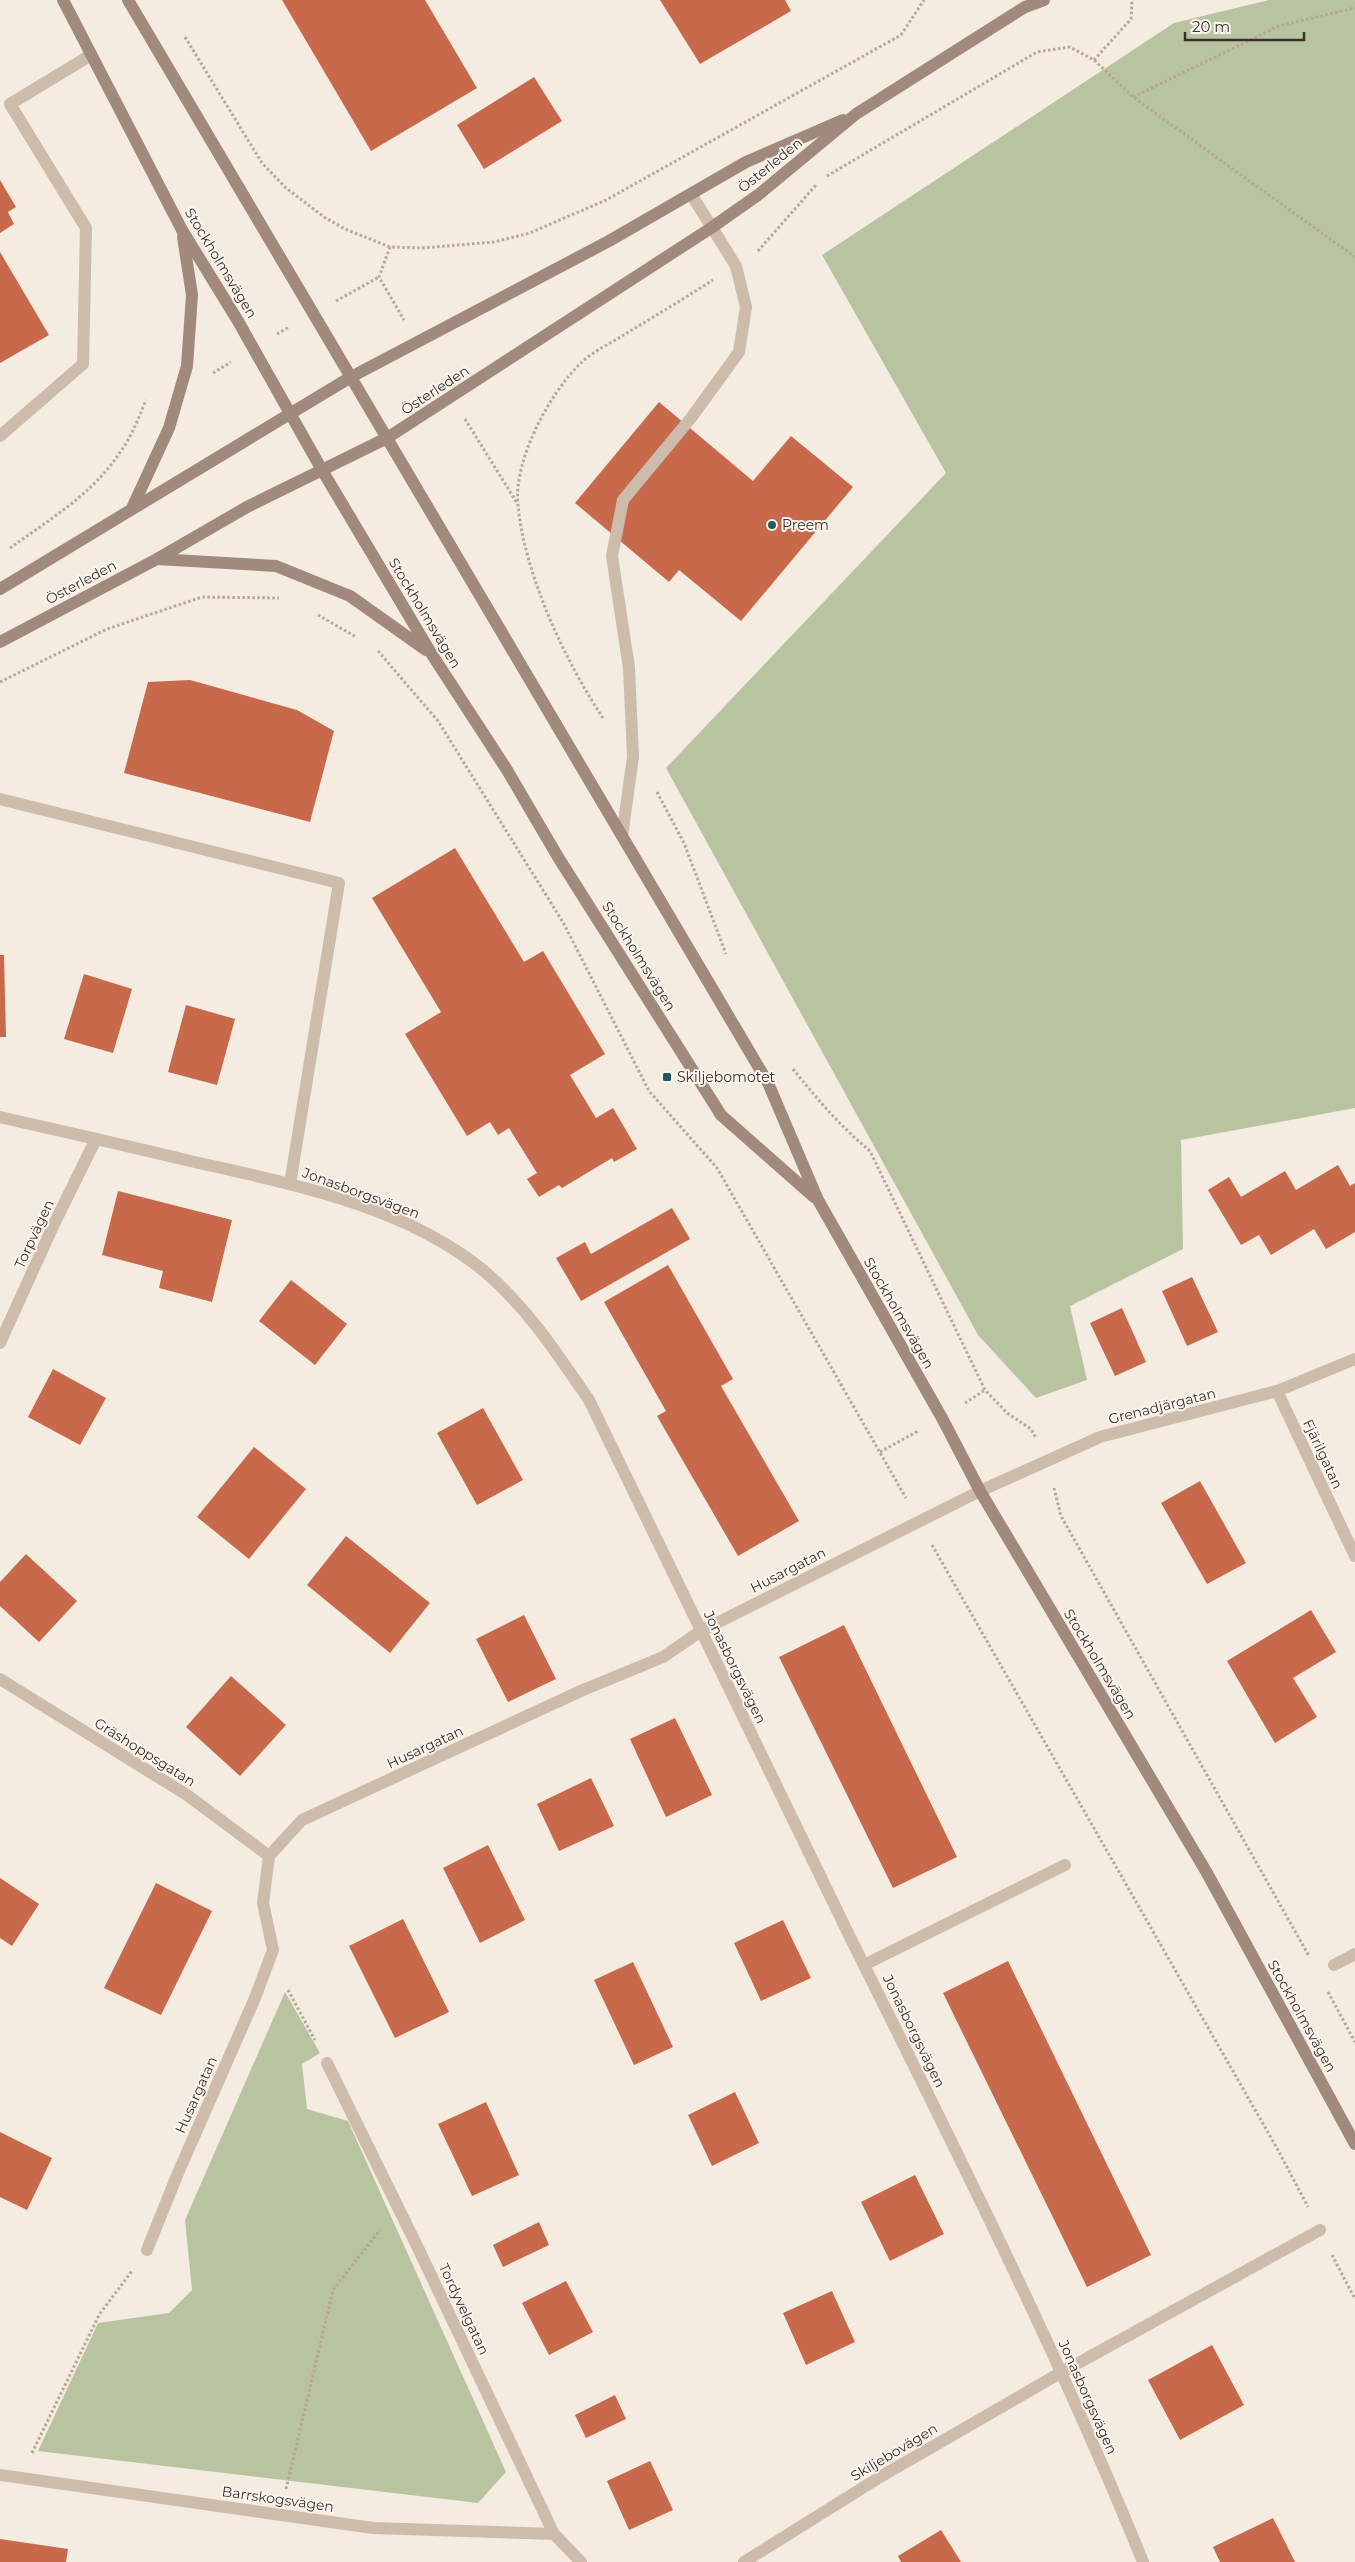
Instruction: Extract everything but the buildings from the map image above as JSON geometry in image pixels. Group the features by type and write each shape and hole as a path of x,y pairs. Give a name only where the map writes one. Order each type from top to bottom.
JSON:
{"main road":[{"name":"Stockholmsvägen","path":"63,0 182,230 238,321 322,470 431,653 507,770 721,1115 818,1200"},
{"name":"Stockholmsvägen","path":"128,0 768,1083 818,1200 942,1418 980,1491 1207,1873 1355,2144"},
{"name":"Österleden","path":"0,642 157,559 247,507 387,438 711,228 758,195 856,114 1022,4 1044,0"},
{"name":"Österleden","path":"0,588 289,412 351,377 600,246 746,162 856,114"},
{"path":"133,506 169,428 187,366 192,295 182,230"},
{"path":"157,559 276,566 350,596 431,653"}],"street":[{"path":"0,436 83,364 86,228 10,104 91,54"},
{"path":"622,836 632,760 629,668 612,556 623,500 691,418 739,352 746,307 736,266 691,194"},
{"path":"0,799 338,883 290,1184"},
{"name":"Jonasborgsvägen","path":"0,1117 290,1184 377,1212 434,1236 484,1271 518,1306 555,1350 589,1400 998,2236 1062,2372 1143,2562"},
{"name":"Torpvägen","path":"0,1342 54,1224 96,1139"},
{"name":"Grenadjärgatan","path":"980,1491 1100,1437 1277,1391 1355,1359"},
{"name":"Fjärilgatan","path":"1277,1391 1355,1556"},
{"name":"Husargatan","path":"269,1856 302,1820 583,1690 664,1657 701,1631 980,1491"},
{"name":"Gräshoppsgatan","path":"0,1679 187,1794 269,1856"},
{"path":"269,1856 263,1903 273,1950"},
{"path":"864,1965 1065,1865"},
{"name":"Husargatan","path":"147,2250 182,2164 255,1998 273,1950"},
{"path":"1334,1964 1355,1954"},
{"name":"Tordyvelgatan","path":"327,2063 400,2210 554,2534 581,2562"},
{"name":"Skiljebovägen","path":"744,2562 880,2477 1062,2372 1320,2230"},
{"name":"Barrskogsvägen","path":"2,2475 373,2528 554,2534"}],"path":[{"path":"182,33 262,163 286,188 324,217 345,229 390,247 430,248 494,242 530,233 606,200 901,35 924,0"},
{"path":"1094,60 1130,18 1132,0"},
{"path":"1132,97 1280,26 1355,8"},
{"path":"729,962 684,843 657,792 632,760 592,701 557,634 540,592 527,548 517,503 522,467 534,432 550,400 582,361 756,253 820,180 1037,52 1070,46 1094,60 1132,97 1355,257"},
{"path":"8,549 72,504 103,475 122,451 148,396"},
{"path":"0,682 107,629 202,597 280,598"},
{"path":"315,613 358,638"},
{"path":"374,647 438,721 465,763 564,924 649,1090 717,1168 1273,2141 1355,2299"},
{"path":"788,1061 814,1096 850,1135 870,1152 985,1390 1007,1413 1031,1428 1048,1461 1061,1516 1313,1963"},
{"path":"273,1950 281,1977 327,2063"},
{"path":"1327,1990 1355,2042"},
{"path":"280,2515 334,2290 379,2230 400,2210"},
{"path":"2,2475 31,2454 100,2315 147,2250"}],"green space":[{"path":"1269,0 1355,0 1355,1108 1181,1140 1183,1249 1070,1306 1087,1380 1036,1398 978,1335 666,768 946,473 822,255 1174,23"},
{"path":"285,1992 320,2053 302,2064 307,2109 348,2121 506,2472 478,2503 38,2451 98,2323 169,2313 192,2290 185,2220"}],"place":[{"name":"Preem","path":"772,525"},
{"name":"Skiljebomotet","path":"667,1077"}]}
